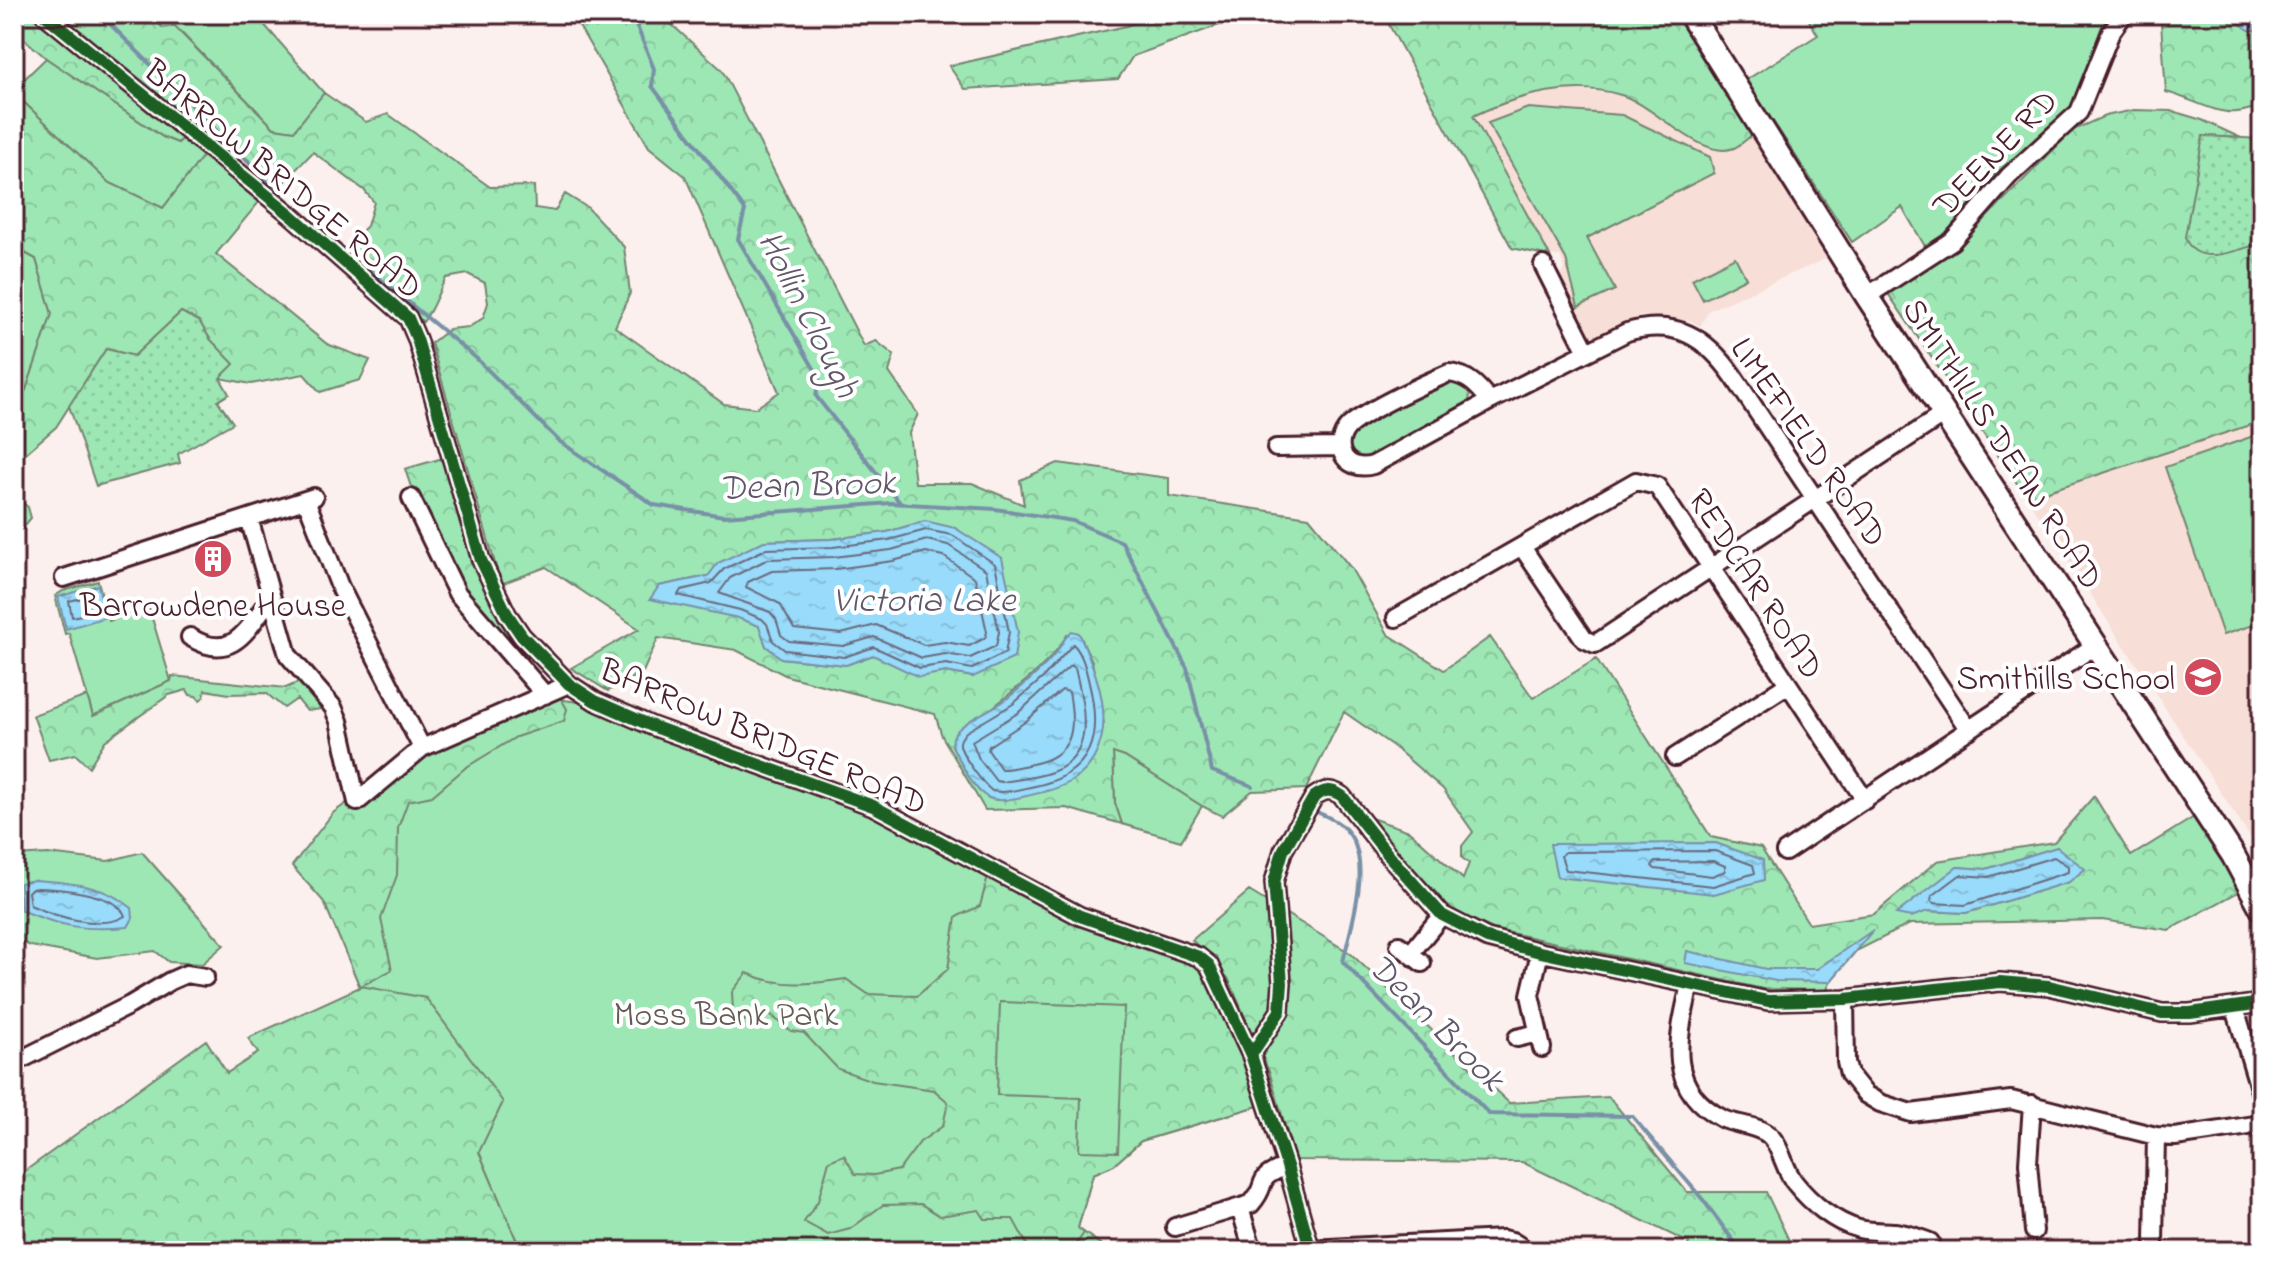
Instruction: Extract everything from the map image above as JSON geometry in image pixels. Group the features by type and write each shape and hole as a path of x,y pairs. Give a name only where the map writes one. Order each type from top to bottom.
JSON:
{"street":[{"name":"BARROW BRIDGE ROAD","path":"44,14 291,215 408,318 414,327 481,560 493,589 522,636 569,684 595,701 652,726 873,806 1080,916 1199,957 1209,965 1251,1055 1311,1250"},
{"name":"SMITHILLS DEAN ROAD","path":"1690,14 1867,296 2233,855 2262,909"},
{"name":"DEENE RD","path":"1867,296 1952,241 2009,176 2079,112 2111,32 2124,14"},
{"path":"1543,265 1587,352"},
{"name":"LIMEFIELD ROAD","path":"1339,447 1341,455 1351,465 1367,467 1627,332 1647,326 1668,327 1689,334 1708,344 1724,362 1969,730"},
{"path":"1276,448 1339,447 1346,429 1354,422 1449,373 1460,374 1470,380 1490,401"},
{"path":"1522,547 1584,639 1595,644 1944,414"},
{"name":"REDCAR ROAD","path":"1396,618 1636,481 1657,486 1865,800"},
{"path":"64,578 312,498 340,587 422,748"},
{"path":"411,498 457,593 545,695"},
{"path":"249,518 288,655 333,707 357,802 422,748 569,684"},
{"path":"190,637 214,648 235,643 271,597"},
{"path":"1785,852 2096,645"},
{"path":"1675,757 1787,685"},
{"path":"1251,1055 1280,1011 1282,983 1274,882 1283,851 1314,797 1322,791 1333,790 1342,796 1389,856 1442,915 1487,938 1540,952 1768,1001 1845,999 2000,982 2024,983 2162,1013 2190,1013 2262,1003"},
{"path":"1410,954 1442,915"},
{"path":"1517,1038 1540,1041 1530,995 1540,952"},
{"path":"14,1063 130,1005 170,981 186,974 205,977"},
{"path":"1690,985 1678,1033 1678,1051 1680,1070 1700,1101 1713,1113 1761,1130 1771,1137 1793,1182 1836,1220 1857,1228 1898,1232 1924,1243"},
{"path":"1845,999 1849,1074 1865,1094 1880,1103 1911,1113 2011,1100 2156,1136 2175,1137 2262,1124"},
{"path":"2235,1008 2262,1098"},
{"path":"2032,1104 2028,1163 2034,1231"},
{"path":"2154,1242 2156,1136"},
{"path":"1175,1227 1251,1204 1267,1174 1287,1166"},
{"path":"2013,1198 2032,1197"},
{"path":"1240,1208 1253,1251"},
{"path":"1311,1250 1503,1239 1528,1251"}],"shaded area":[{"path":"1569,89 1622,95 1652,110 1701,145 1754,133 1830,257 1709,310 1700,326 1692,321 1640,316 1596,336 1588,336 1559,278 1565,269 1560,256 1550,256 1542,246 1472,116 1524,95"},
{"name":"Smithills School","path":"2262,421 2262,855 2027,498"}],"green space":[{"path":"14,14 149,14 163,28 174,26 274,128 294,131 324,93 366,122 388,114 490,187 534,186 535,208 555,211 565,194 588,208 624,247 630,293 615,327 724,404 756,408 779,392 685,176 649,147 572,14 660,14 722,70 864,346 876,341 894,355 889,372 918,414 909,433 915,483 972,483 1024,505 1020,480 1058,463 1169,478 1169,496 1309,517 1351,568 1388,634 1444,670 1490,637 1533,698 1596,659 1711,837 1761,848 1809,924 1874,914 1937,861 2054,842 2094,796 2131,856 2194,817 2242,890 2169,930 2102,920 1910,924 1856,951 1827,990 1763,989 1493,929 1451,910 1368,817 1409,831 1463,879 1469,863 1462,858 1462,846 1473,832 1443,789 1393,746 1344,712 1306,789 1252,791 1222,816 1125,757 1113,753 1115,803 1122,824 1066,808 985,810 942,736 935,714 787,676 736,650 658,638 643,672 608,691 571,668 639,629 546,567 501,584 431,343 449,329 469,327 483,318 488,303 485,283 468,274 446,278 423,322 342,251 367,226 374,202 364,190 313,152 280,186 199,119 178,143 163,137 46,58 14,30","holes":["925,521 979,544 1002,558 973,677 946,672 919,676 873,655 846,665 781,658 766,646 760,626 659,586 708,576 764,541 832,539 887,532","1079,634 1092,661 1104,724 979,791 952,746 1040,669 1067,635","2057,847 2068,882 1966,913 1928,911 1957,867 1986,869"]},
{"path":"149,14 255,14 324,93 294,131 274,128 175,26 163,28"},
{"path":"1159,14 1250,14 1133,56 1118,79 965,89 949,66 1126,26"},
{"path":"1383,14 1680,14 1754,133 1734,148 1721,150 1707,147 1634,101 1621,95 1583,89 1526,96 1473,116 1550,256 1512,248"},
{"path":"1805,14 2112,14 2102,26 2071,110 1996,173 1946,233 1926,248 1902,207 1852,242 1746,80 1818,35"},
{"path":"2169,14 2262,14 2262,105 2228,112 2166,92 2161,23"},
{"path":"46,58 163,137 178,143 182,139 203,156 163,208 108,182 14,93 14,89"},
{"path":"14,93 108,182 163,208 203,156 264,196 216,254 327,344 370,360 360,380 320,392 304,374 251,384 220,378 233,364 210,339 199,321 181,312 134,356 106,349 56,427 14,463 17,438 14,408 26,390 52,314 36,259 14,247"},
{"path":"1528,108 1622,115 1710,157 1714,173 1587,238 1615,290 1578,307 1566,259 1488,123"},
{"path":"2134,110 2172,111 2202,120 2241,138 2203,136 2214,255 2262,243 2262,421 2027,498 1887,292 1963,241 2073,130 2105,116"},
{"path":"2203,136 2262,139 2262,243 2219,255 2198,253 2190,247 2185,237"},
{"path":"14,247 36,259 52,314 26,390 14,408"},
{"path":"1735,257 1746,278 1703,300 1692,279"},
{"path":"181,312 199,321 210,339 234,364 220,378 229,394 218,401 233,423 178,454 180,463 96,486 69,406 106,349 134,356"},
{"path":"1448,379 1454,379 1470,390 1469,404 1370,459 1353,458 1346,443 1354,429"},
{"path":"2262,433 2262,622 2223,635 2165,467"},
{"path":"443,458 487,590 523,658 468,597 413,493 405,469"},
{"path":"14,496 28,507 31,518 14,538"},
{"path":"98,581 109,621 149,608 171,681 93,716 55,596"},
{"path":"172,676 286,688 299,682 321,709 307,711 297,699 284,708 266,693 229,694 205,690 200,700 187,690 169,695 105,741 89,767 75,754 49,760 33,715 87,696 93,716 171,681"},
{"path":"556,690 567,709 564,721 516,737 465,768 432,796 408,801 398,828 397,875 381,919 392,970 361,986 426,998 503,1102 479,1152 521,1251 14,1251 14,1179 206,1040 227,1073 258,1053 248,1038 360,987 324,902 292,866 333,813 422,748"},
{"name":"Moss Bank Park","path":"549,701 579,702 637,729 868,811 1067,914 1261,1105 1141,1141 1114,1165 1093,1174 1078,1228 1110,1251 521,1251 479,1152 360,987 324,901 362,807"},
{"path":"1113,752 1202,806 1181,841 1122,824 1115,803"},
{"path":"142,852 224,945 202,964 169,962 155,951 97,958 31,946 14,939 14,856 48,854 108,861"},
{"path":"990,869 1080,916 1199,957 1251,1055 1261,1105 1141,1141 1114,1165 1093,1174 1078,1228 1084,1233 1071,1251 1030,1250 1013,1219 985,1219 979,1210 940,1216 921,1204 883,1205 850,1229 828,1235 804,1222 818,1201 829,1161 844,1155 855,1174 874,1175 899,1170 920,1142 943,1126 948,1102 934,1090 873,1081 838,1069 804,1033 791,1031 760,1007 744,1021 733,1011 732,992 747,973 784,983 846,979 868,994 917,996 948,969 956,917 980,906","holes":["1000,1002 1124,1007 1118,1152 1079,1151 1081,1098 997,1095"]},
{"path":"1249,891 1350,953 1509,1103 1609,1097 1687,1192 1766,1192 1794,1251 1686,1251 1689,1243 1522,1162 1295,1160 1270,1074 1228,978 1192,940"}],"water":[{"path":"2227,14 2262,14 2262,31 2249,30"},
{"name":"Victoria Lake","path":"925,521 955,528 1002,558 1018,632 1014,658 973,677 946,672 919,677 873,655 846,665 781,658 766,646 759,626 738,618 650,599 659,586 708,576 718,563 764,541 832,539 887,532"},
{"path":"98,585 106,617 66,629 58,597"},
{"path":"1072,631 1079,633 1102,699 1103,727 1096,754 1081,774 1060,787 1009,799 987,797 972,782 955,753 952,743 954,735 963,725 1004,701 1030,679"},
{"path":"1716,843 1763,860 1764,880 1714,894 1557,877 1550,844"},
{"path":"2057,847 2085,869 2069,882 1966,913 1928,911 1911,917 1896,914 1957,867 1986,869"},
{"path":"34,880 98,889 132,908 133,918 128,927 98,928 61,924 36,916 21,910 20,883"},
{"path":"1873,930 1830,982 1776,981 1685,963 1687,951 1766,969 1817,969"}],"waterway":[{"name":"Dean Brook","path":"100,14 291,205"},
{"name":"Hollin Clough","path":"632,14 654,69 652,86 745,210 738,239 819,377 816,396 901,504"},
{"name":"Dean Brook","path":"300,213 476,358 559,441 654,505 724,516 891,503 995,509 1073,521 1122,542 1187,668 1212,771 1252,786"},
{"name":"Dean Brook","path":"1319,813 1341,825 1352,838 1358,853 1358,890 1343,962 1489,1114 1632,1116 1735,1243 1748,1251"}],"cycle path":[{"path":"44,14 291,215 408,318 417,339 481,560 507,614 522,636 569,684 595,701 652,726 873,806 1080,916 1199,957 1209,965 1251,1055 1311,1251"},
{"path":"1251,1055 1280,1011 1282,983 1274,882 1283,851 1314,797 1328,791 1342,796 1389,856 1442,915 1487,938 1540,952 1768,1001 1845,999 2000,982 2049,986 2162,1013 2190,1013 2262,1003"}],"place":[{"name":"Barrowdene House","path":"213,559"},
{"name":"Smithills School","path":"2203,677"}]}
